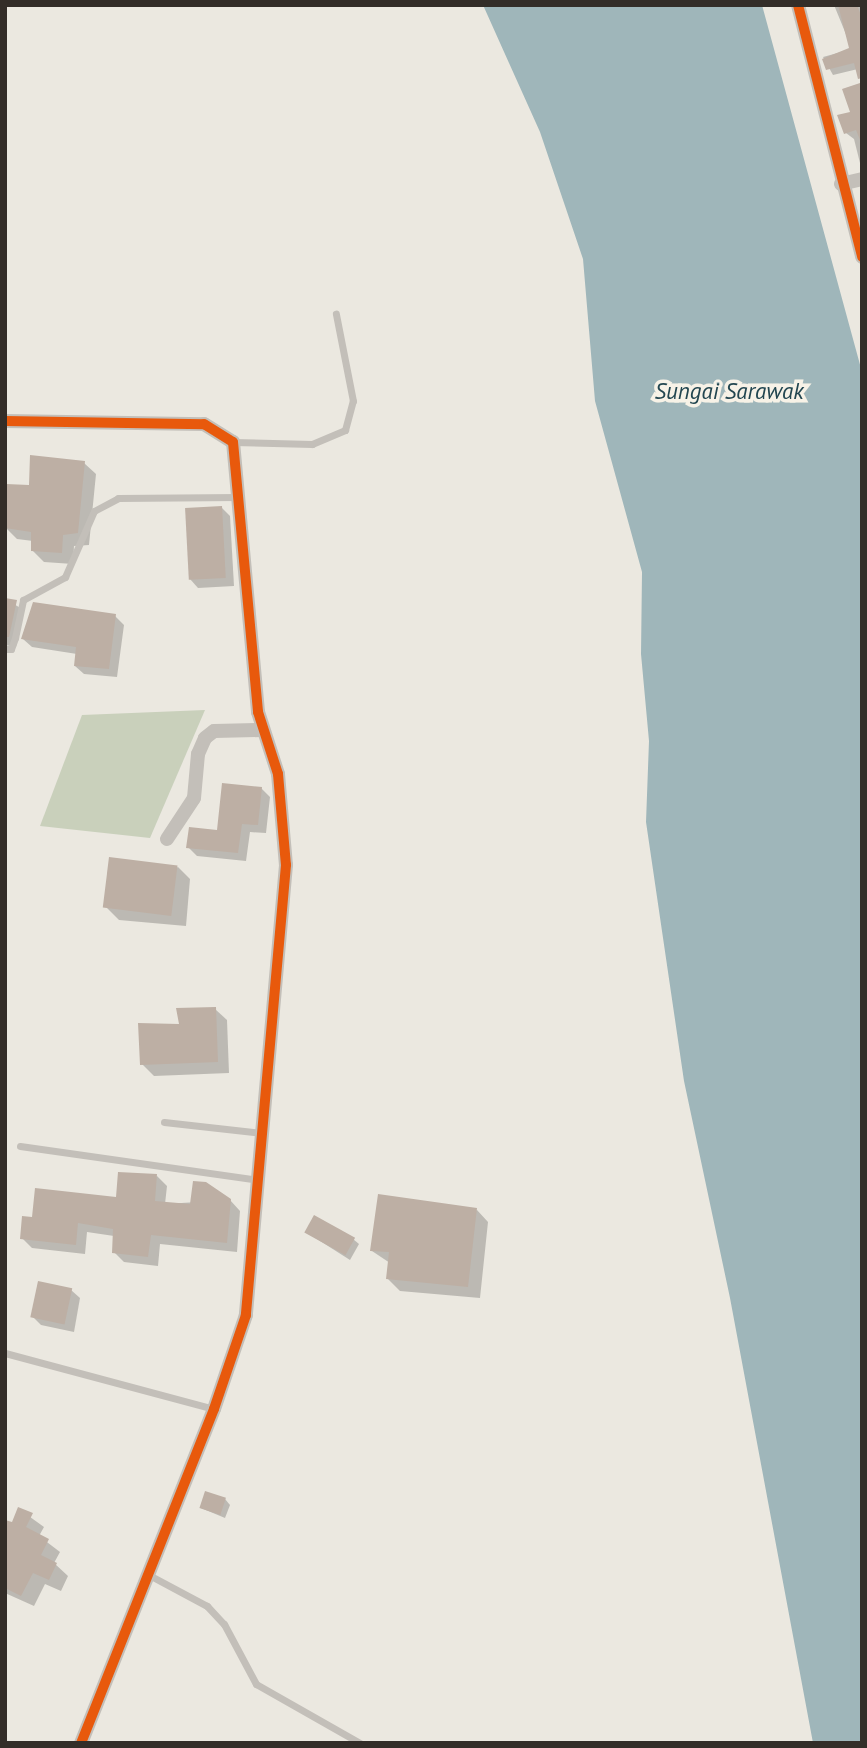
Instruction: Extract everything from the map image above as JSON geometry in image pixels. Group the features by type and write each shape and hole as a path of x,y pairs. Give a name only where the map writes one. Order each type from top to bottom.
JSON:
{"street":[{"path":"798,5 841,184 862,257"},
{"path":"841,184 862,179"},
{"path":"5,421 204,424 233,442 262,730 278,774 286,865 246,1315 214,1409 81,1743"},
{"path":"167,839 194,798 198,754 205,738 214,731 262,730"}],"lane":[{"path":"233,442 312,444 345,430 353,401 335,314"},
{"path":"5,649 11,649 23,600 65,577 93,510 118,498 239,497"},
{"path":"164,1122 262,1133"},
{"path":"20,1146 259,1180"},
{"path":"5,1353 214,1409"},
{"path":"149,1575 207,1606 224,1624 256,1684 360,1743"}],"green space":[{"path":"205,710 150,838 40,826 82,715"}],"water":[{"name":"Sungai Sarawak","path":"483,5 762,5 862,372 862,1743 813,1743 730,1298 684,1081 646,822 649,741 641,654 642,572 595,401 583,259 540,132"}],"building":[{"path":"838,5 857,5 862,18 862,78 858,79 854,63 826,70 822,59 849,48"},
{"path":"860,83 862,140 856,130 844,134 837,115 850,112 842,89"},
{"path":"30,455 85,461 78,533 63,535 62,553 31,551 31,532 5,528 6,484 29,485"},
{"path":"222,506 226,578 189,580 185,508"},
{"path":"5,598 17,600 9,637 5,637"},
{"path":"33,602 116,614 109,669 74,666 76,647 21,639"},
{"path":"222,783 262,787 258,825 242,824 238,853 186,848 189,827 217,830"},
{"path":"109,857 177,865 171,916 103,908"},
{"path":"216,1007 218,1062 140,1065 138,1023 179,1024 176,1008"},
{"path":"118,1172 157,1174 155,1201 190,1204 193,1181 206,1182 231,1199 227,1243 151,1235 148,1257 112,1253 113,1229 78,1223 76,1245 20,1239 22,1216 32,1217 35,1188 116,1197"},
{"path":"378,1194 477,1208 468,1287 386,1279 389,1252 370,1251"},
{"path":"314,1215 355,1238 345,1255 304,1232"},
{"path":"38,1281 72,1288 65,1324 30,1317"},
{"path":"205,1491 226,1498 220,1515 199,1508"},
{"path":"18,1507 33,1513 26,1527 49,1539 41,1555 57,1563 49,1580 33,1573 21,1596 5,1588 5,1520 12,1522"}],"cycle path":[{"path":"798,5 862,257"},
{"path":"5,421 204,424 233,442 258,712 278,774 286,865 246,1315 214,1409 81,1743"}]}
